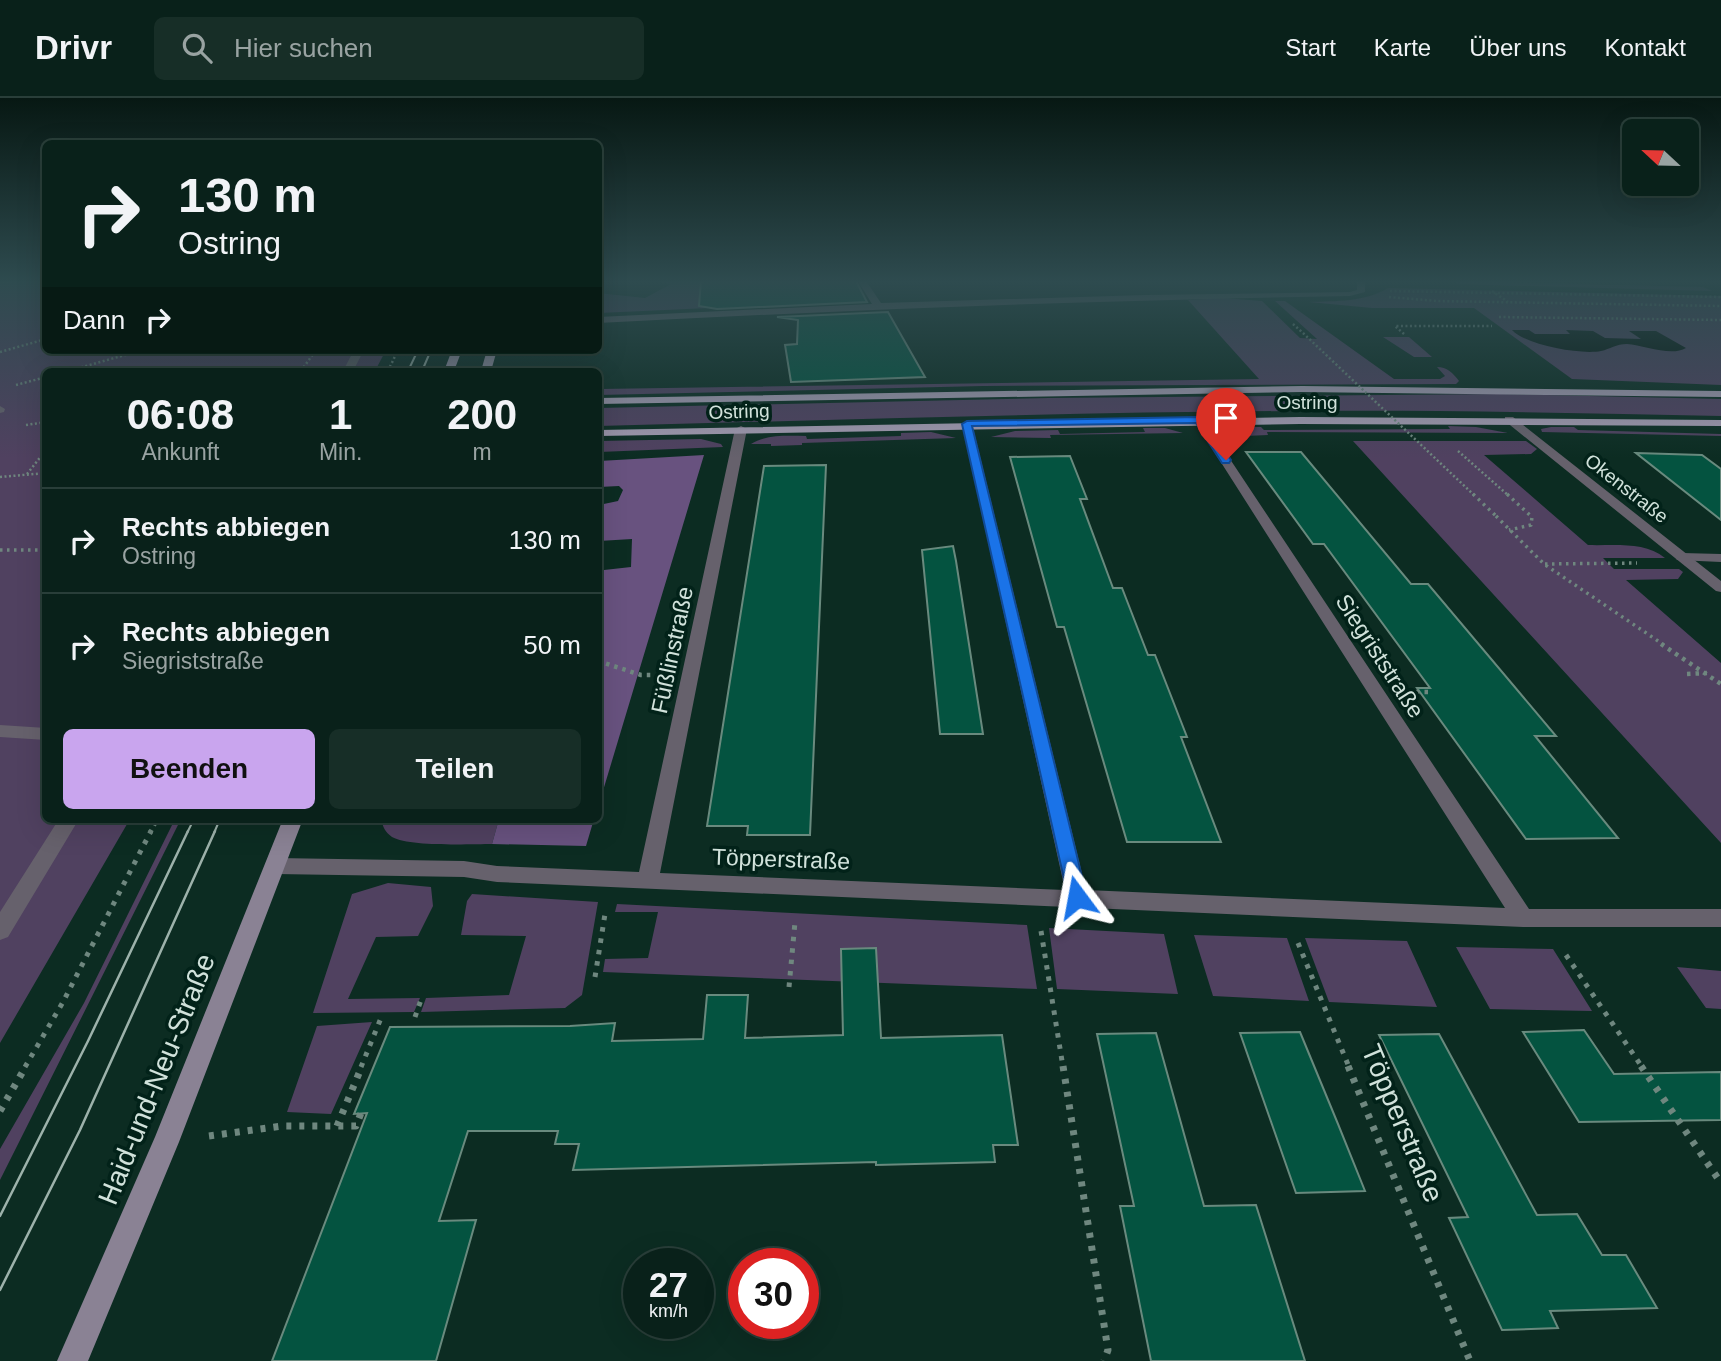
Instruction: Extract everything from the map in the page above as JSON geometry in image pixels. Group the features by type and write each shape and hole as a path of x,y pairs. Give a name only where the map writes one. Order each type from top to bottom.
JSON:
{"main road":[{"name":"Ostring","path":"602,401 1274,389 1721,394"},
{"name":"Ostring","path":"602,433 1199,420 1509,419 1721,423"},
{"name":"Haid-und-Neu-Straße","path":"72,1361 166,1142 292,823"}],"street":[{"name":"Okenstraße","path":"1509,419 1721,588"},
{"name":"Siegriststraße","path":"1199,420 1531,918"},
{"path":"967,424 1077,897"},
{"name":"Füßlinstraße","path":"648,880 741,429"},
{"path":"1686,560 1721,558"},
{"path":"0,731 42,734"},
{"path":"0,931 67,823"},
{"name":"Töpperstraße","path":"276,866 464,869 497,874 1531,918 1721,918"}],"path":[{"path":"0,352 40,340"},
{"path":"1310,340 1544,564 1721,684"},
{"path":"79,368 129,354"},
{"path":"11,387 42,378"},
{"path":"1458,451 1532,517 1531,525 1509,530"},
{"path":"26,475 42,455"},
{"path":"0,477 42,473"},
{"path":"0,550 42,550"},
{"path":"1544,564 1686,560"},
{"path":"602,662 640,675"},
{"path":"1687,674 1707,673"},
{"path":"0,1111 63,1002 155,823"},
{"path":"789,987 798,886"},
{"path":"1036,896 1049,995 1108,1350 1104,1361"},
{"name":"Töpperstraße","path":"1284,906 1322,1006 1470,1361"},
{"path":"1531,918 1721,1182"},
{"path":"595,977 602,932"},
{"path":"415,1017 422,996"},
{"path":"337,1126 381,1018"},
{"path":"166,1142 282,1126 356,1126 361,1113"}],"shaded area":[{"path":"0,340 42,340 42,354 384,354 377,368 42,368 42,823 128,823 0,1043"},
{"path":"1224,340 1339,340 1394,379 1440,379 1445,376 1437,367 1450,371 1459,381 1456,384 983,386 602,395 602,389 1259,379"},
{"path":"1388,340 1412,340 1432,357 1414,357"},
{"path":"1518,340 1721,340 1721,385 1572,379"},
{"path":"1529,340 1672,340 1686,348 1665,351 1627,344 1601,351 1580,352"},
{"path":"1499,394 1721,399 1721,416 1439,411 1229,412 602,426 602,408 1049,398"},
{"path":"1448,426 1476,427 1508,433 1267,432 1268,435 1245,436 1243,433 1222,433 1233,427 1261,427 1264,430 1450,429"},
{"path":"1551,427 1721,436 1542,432 1541,429"},
{"path":"1143,428 1165,428 1183,433 1050,435 1051,438 991,437 1015,431 1058,430 1060,434 1145,432"},
{"path":"931,432 956,438 771,446 751,444 778,436 806,436 807,439 901,436 901,433"},
{"path":"701,439 721,444 723,447 602,452 602,441"},
{"path":"1353,441 1526,441 1537,449 1531,454 1484,455 1588,545 1638,547 1665,558 1603,558 1614,569 1679,569 1683,572 1678,579 1626,580 1721,663 1721,843"},
{"path":"704,455 602,794 604,570 631,567 632,539 602,541 602,504 618,501 623,490 619,486 602,487 602,461"},
{"path":"173,823 179,823 0,1180 0,1149 84,1003"},
{"path":"382,823 498,823 492,844 412,842 392,837"},
{"path":"498,823 593,823 586,846 492,844"},
{"path":"388,883 431,887 433,906 418,936 376,937 348,999 420,998 414,1012 313,1013 352,894"},
{"path":"472,894 598,902 582,995 565,1008 421,1012 426,998 509,995 526,936 461,935 467,901"},
{"path":"617,904 1027,925 1037,989 603,972 605,959 648,958 658,912 615,912"},
{"path":"1049,928 1164,934 1178,994 1057,989"},
{"path":"1194,935 1287,938 1309,1001 1213,996"},
{"path":"1305,938 1407,941 1437,1007 1329,1002"},
{"path":"1456,947 1553,949 1592,1011 1490,1009"},
{"path":"1677,967 1721,971 1721,1009 1706,1008"},
{"path":"372,1022 331,1114 287,1112 317,1026"}],"building":[{"path":"797,340 904,340 925,377 791,382 785,345 797,344"},
{"path":"1246,452 1301,452 1411,584 1428,584 1556,736 1535,736 1618,838 1526,839 1417,688 1430,688 1324,544 1313,544"},
{"path":"1636,453 1702,455 1721,469 1721,520"},
{"path":"1070,456 1087,499 1080,499 1113,588 1122,588 1148,655 1155,655 1187,737 1181,737 1221,842 1127,842 1064,627 1057,627 1010,457"},
{"path":"826,465 810,835 747,835 748,826 707,826 764,466"},
{"path":"953,546 983,734 940,734 922,550"},
{"path":"876,948 881,1038 1002,1035 1018,1145 993,1145 995,1162 876,1165 876,1162 573,1170 579,1144 555,1144 558,1131 468,1131 439,1221 476,1220 436,1361 272,1361 367,1113 354,1114 390,1027 570,1026 615,1023 612,1041 703,1039 707,995 748,995 745,1038 843,1035 841,949"},
{"path":"1584,1030 1614,1074 1721,1072 1721,1120 1579,1122 1523,1032"},
{"path":"1300,1032 1365,1191 1296,1193 1240,1033"},
{"path":"1156,1033 1204,1206 1256,1205 1305,1361 1151,1361 1120,1206 1134,1206 1097,1034"},
{"path":"1439,1034 1537,1215 1577,1214 1602,1255 1626,1255 1657,1308 1550,1311 1558,1328 1502,1330 1449,1218 1468,1217 1379,1035"}],"tram line":[{"path":"409,368 416,354"},
{"path":"423,368 429,354"},
{"path":"188,831 192,823"},
{"path":"214,833 218,823"},
{"path":"0,1216 88,1041 188,831"},
{"path":"0,1290 80,1130 215,831"}],"route":[{"path":"1077,897 967,424 1199,420 1226,460"}]}
